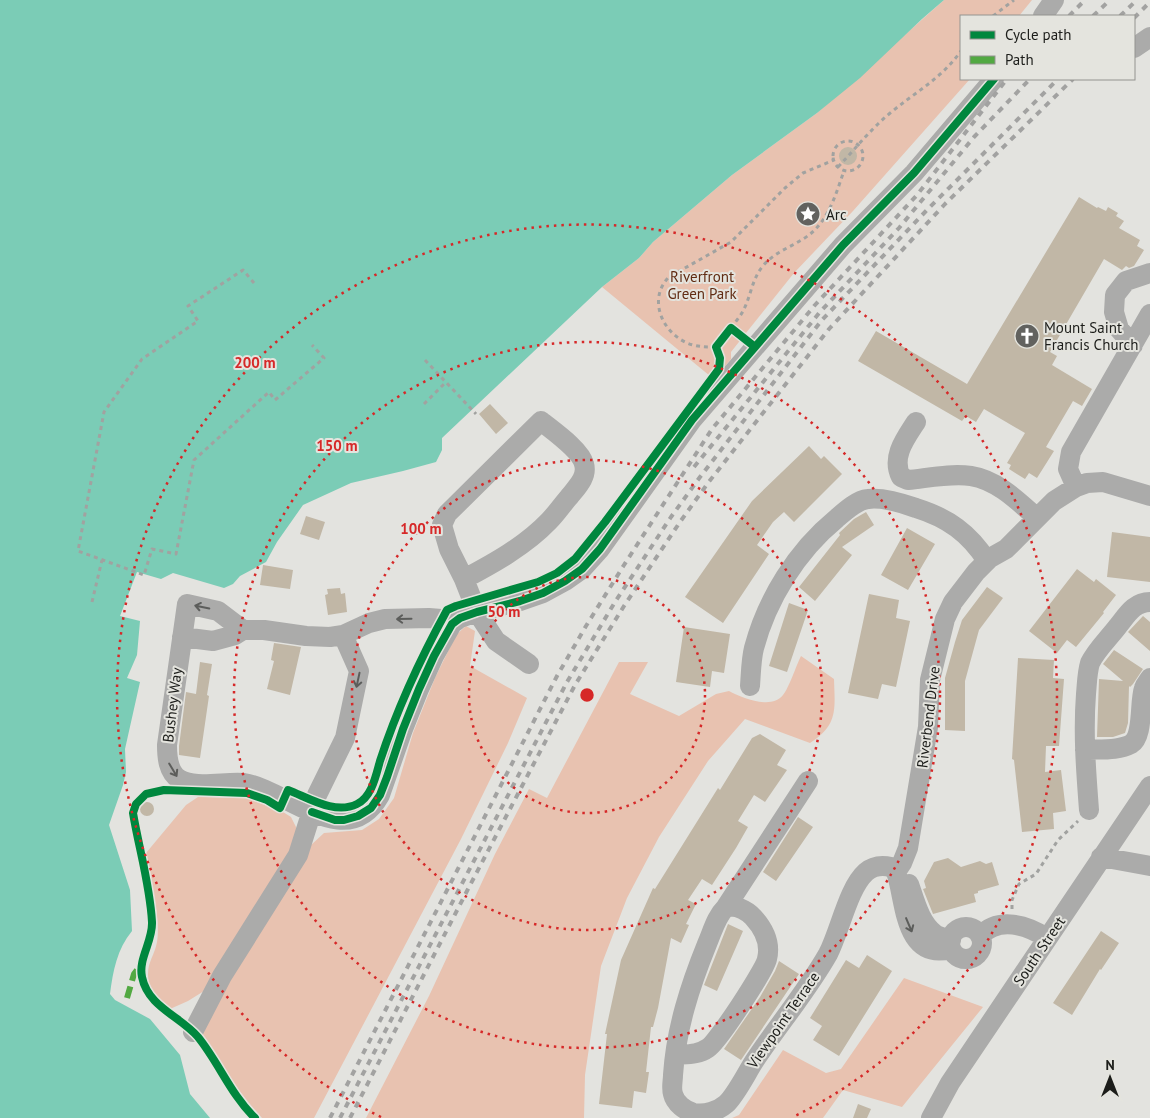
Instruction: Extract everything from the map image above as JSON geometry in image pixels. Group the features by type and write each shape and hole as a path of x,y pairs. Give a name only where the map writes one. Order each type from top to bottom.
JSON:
{"street":[{"path":"1043,15 1054,0"},
{"path":"1135,47 1150,37"},
{"path":"182,637 213,641 235,635 243,630 264,630 306,636 330,637 343,635 369,623 385,619 430,618 442,619 452,624 460,618 477,612 543,593 565,581 582,569 600,549 692,420 843,244 914,173 993,80"},
{"path":"1133,345 1119,329 1114,312 1115,295 1126,281 1150,273"},
{"path":"1076,487 1068,469 1071,452 1150,314"},
{"path":"464,580 502,558 533,536 550,521 581,482 585,471 584,463 579,455 541,421 447,514 442,525 449,549 477,612 496,641 529,664"},
{"path":"916,422 902,444 898,455 897,464 901,477 908,480 954,476 981,478 1010,495 1037,518"},
{"name":"Riverbend Drive","path":"899,867 908,848 928,727 930,680 945,619 953,602 987,561 1006,549 1054,501 1076,487 1088,483 1103,482 1150,496"},
{"path":"750,686 753,650 759,631 785,578 805,549 819,534 840,515 862,500 881,500 908,505 947,521 969,537 987,561"},
{"path":"1089,810 1084,711 1090,663 1131,610 1138,604 1150,602"},
{"name":"Bushey Way","path":"243,630 218,611 187,604 166,745 169,766 175,776 186,783 245,784 266,790 312,812 335,820 344,820 358,816 376,802 387,778 403,729 419,689 434,656 452,624"},
{"path":"193,1032 222,976 298,855 317,795 345,738 360,671 343,635"},
{"path":"1085,750 1111,749 1131,744 1136,740 1140,732 1141,701 1144,686 1150,678"},
{"name":"Viewpoint Terrace","path":"808,781 717,919 687,998 675,1055 672,1090 678,1104 685,1109 702,1114 727,1103 822,963 834,941 854,888 860,879 867,871 879,866 899,867"},
{"name":"South Street","path":"931,1118 950,1083 1150,786"},
{"path":"1101,857 1150,866"},
{"path":"899,867 921,916 936,935 951,944 953,934 964,927 976,931 980,936 985,930 994,926 1012,924 1030,928 1047,938"},
{"path":"675,1055 698,1053 713,1044 737,1010 768,958 766,934 755,920 745,911 734,906 726,907"}],"path":[{"path":"994,15 1014,0"},
{"path":"838,168 876,125 947,70 960,52"},
{"path":"847,141 858,145 862,150 863,161 855,170 844,171 838,168 834,160 836,148 841,143 847,141"},
{"path":"716,347 694,346 669,330 659,311 659,296 665,281 731,242 785,188 803,174 834,160"},
{"path":"731,328 744,309 754,281 762,267 777,254 812,232 822,222 832,204 844,171"},
{"path":"254,283 243,270 188,306 198,321 142,359 104,412 78,551 144,575 152,549 176,554 194,460 269,392 275,400 324,358 312,345"},
{"path":"425,360 476,414"},
{"path":"424,404 446,382"},
{"path":"92,602 102,560"},
{"path":"1012,924 1012,900 1019,884 1036,874 1058,840 1089,810"}],"green space":[{"name":"Riverfront Green Park","path":"944,0 1032,0 1020,15 960,15 960,80 969,80 853,211 794,273 731,352 731,359 723,369 716,369 710,376 602,287 639,258 653,242 732,175 817,113"},
{"path":"466,626 475,631 470,666 527,698 508,743 461,839 314,1118 262,1118 236,1086 200,1030 310,846 324,833 362,830 379,819 394,798 413,733 435,678 456,635"},
{"path":"801,656 834,679 835,700 830,723 826,730 810,743 745,719 708,761 659,837 627,898 601,966 585,1075 584,1118 366,1118 429,996 495,854 529,789 547,798 619,662 648,662 630,694 679,716 716,694 729,691 741,697 772,702 783,695"},
{"path":"198,797 247,798 283,812 291,817 296,827 297,841 204,991 170,1009 155,994 149,983 148,971 156,948 158,922 146,853 186,805"},
{"path":"904,978 983,1007 902,1107 843,1090 823,1118 732,1118 739,1115 783,1050 826,1073 841,1069"}],"shaded area":[{"path":"0,0 944,0 860,78 817,113 732,175 653,242 639,258 602,287 442,438 442,450 436,462 351,483 303,505 277,542 266,562 240,576 233,584 224,588 173,573 161,579 137,572 120,616 140,621 137,655 127,678 140,682 125,749 126,772 109,825 130,890 132,931 119,953 110,994 115,1000 150,1019 180,1055 190,1094 210,1118 0,1118"}],"building":[{"path":"848,147 854,150 857,156 854,162 848,165 842,162 839,156 842,150"},
{"name":"Mount Saint Francis Church","path":"1079,197 1097,208 1106,211 1108,207 1118,213 1116,216 1124,221 1119,228 1140,240 1137,246 1144,250 1134,266 1129,268 1126,266 1122,270 1104,259 1050,352 1057,356 1052,365 1092,389 1082,406 1073,401 1046,447 1054,451 1037,478 1029,473 1025,479 1009,469 1011,465 1007,463 1025,433 984,409 976,422 966,416 962,421 858,361 876,331 967,384"},
{"path":"490,404 508,423 496,434 479,414"},
{"path":"809,446 821,459 824,456 842,474 794,522 784,512 773,522 757,545 769,554 723,623 685,597 752,501"},
{"path":"866,512 874,525 842,547 852,555 815,601 799,587 840,535 839,533 854,519"},
{"path":"306,516 325,522 319,540 300,534"},
{"path":"907,528 935,544 908,590 881,575"},
{"path":"1112,532 1150,537 1150,582 1107,577"},
{"path":"263,565 293,570 290,589 260,585"},
{"path":"1077,569 1094,582 1096,579 1116,595 1076,647 1067,640 1057,653 1029,631"},
{"path":"987,587 1003,598 979,630 965,681 965,731 945,730 945,678 955,642 962,620"},
{"path":"340,588 341,594 345,593 347,612 328,615 325,595 328,594 327,589"},
{"path":"869,594 899,600 896,618 910,621 896,687 882,684 878,699 848,693"},
{"path":"789,603 808,610 787,672 769,666"},
{"path":"1143,616 1150,622 1150,651 1128,632"},
{"path":"684,627 730,634 724,673 712,671 710,687 676,682"},
{"path":"274,643 301,647 290,695 267,689 274,661 271,660"},
{"path":"1114,650 1143,669 1133,684 1129,686 1128,723 1125,733 1113,737 1097,737 1099,679 1123,681 1103,664"},
{"path":"1018,658 1054,660 1053,678 1064,679 1059,746 1046,746 1045,772 1061,770 1066,811 1053,813 1054,829 1022,832 1014,760 1012,759"},
{"path":"200,662 212,664 200,758 179,755 179,746 186,692 196,694"},
{"path":"760,734 786,750 777,765 787,770 765,802 754,795 738,821 748,827 736,848 712,885 702,879 688,900 696,904 686,924 689,925 681,943 671,938 658,1008 653,1027 651,1027 646,1072 649,1072 646,1093 634,1091 632,1108 599,1104 607,1034 605,1034 621,960 653,888 655,889 718,788 720,790 752,738"},
{"path":"144,802 150,802 154,809 150,816 144,816 140,812 140,806"},
{"path":"798,817 813,827 776,881 763,872"},
{"path":"948,858 961,867 980,861 986,864 992,862 999,885 978,891 978,893 974,894 976,902 933,914 923,889 926,888 924,881 934,862"},
{"path":"728,924 743,931 717,991 704,985"},
{"path":"1101,931 1119,943 1100,969 1072,1015 1053,1003"},
{"path":"867,955 892,971 839,1056 813,1040 822,1026 810,1018 846,960 859,968"},
{"path":"779,961 799,974 741,1060 724,1049 760,997"},
{"path":"858,1104 871,1109 867,1118 853,1118"}],"railway":[{"path":"1070,15 1085,0"},
{"path":"1094,15 1110,0"},
{"path":"1121,15 1137,0"},
{"path":"1135,17 1150,2"},
{"path":"330,1118 557,676 624,565 712,429 815,305 917,195 1006,80"},
{"path":"694,467 820,312 899,228 974,137 1029,80"},
{"path":"340,1118 567,682 615,602 671,517 822,320 926,211 1057,80"},
{"path":"350,1118 575,685 624,606 680,522 708,483 829,329 945,204 1072,80"}],"marked path":[{"path":"127,998 134,974 140,966"}],"cycle path":[{"path":"312,812 335,820 344,820 358,816 371,808 380,795 419,689 434,656 452,624 460,618 477,612 543,593 582,569 600,549 692,420 843,245 914,173 993,80"},
{"path":"255,1118 239,1099 198,1037 158,1004 145,987 141,970 152,929 152,922 147,881 133,813 136,804 146,794 164,790 247,793 267,800 280,808 288,790 331,807 349,807 362,801 373,785 394,721 410,684 447,610 538,582 557,573 575,559 605,522 719,369 720,358 716,347 731,328 755,347"}],"place":[{"name":"Arc","path":"808,214"},
{"name":"Mount Saint Francis Church","path":"1027,336"}]}
